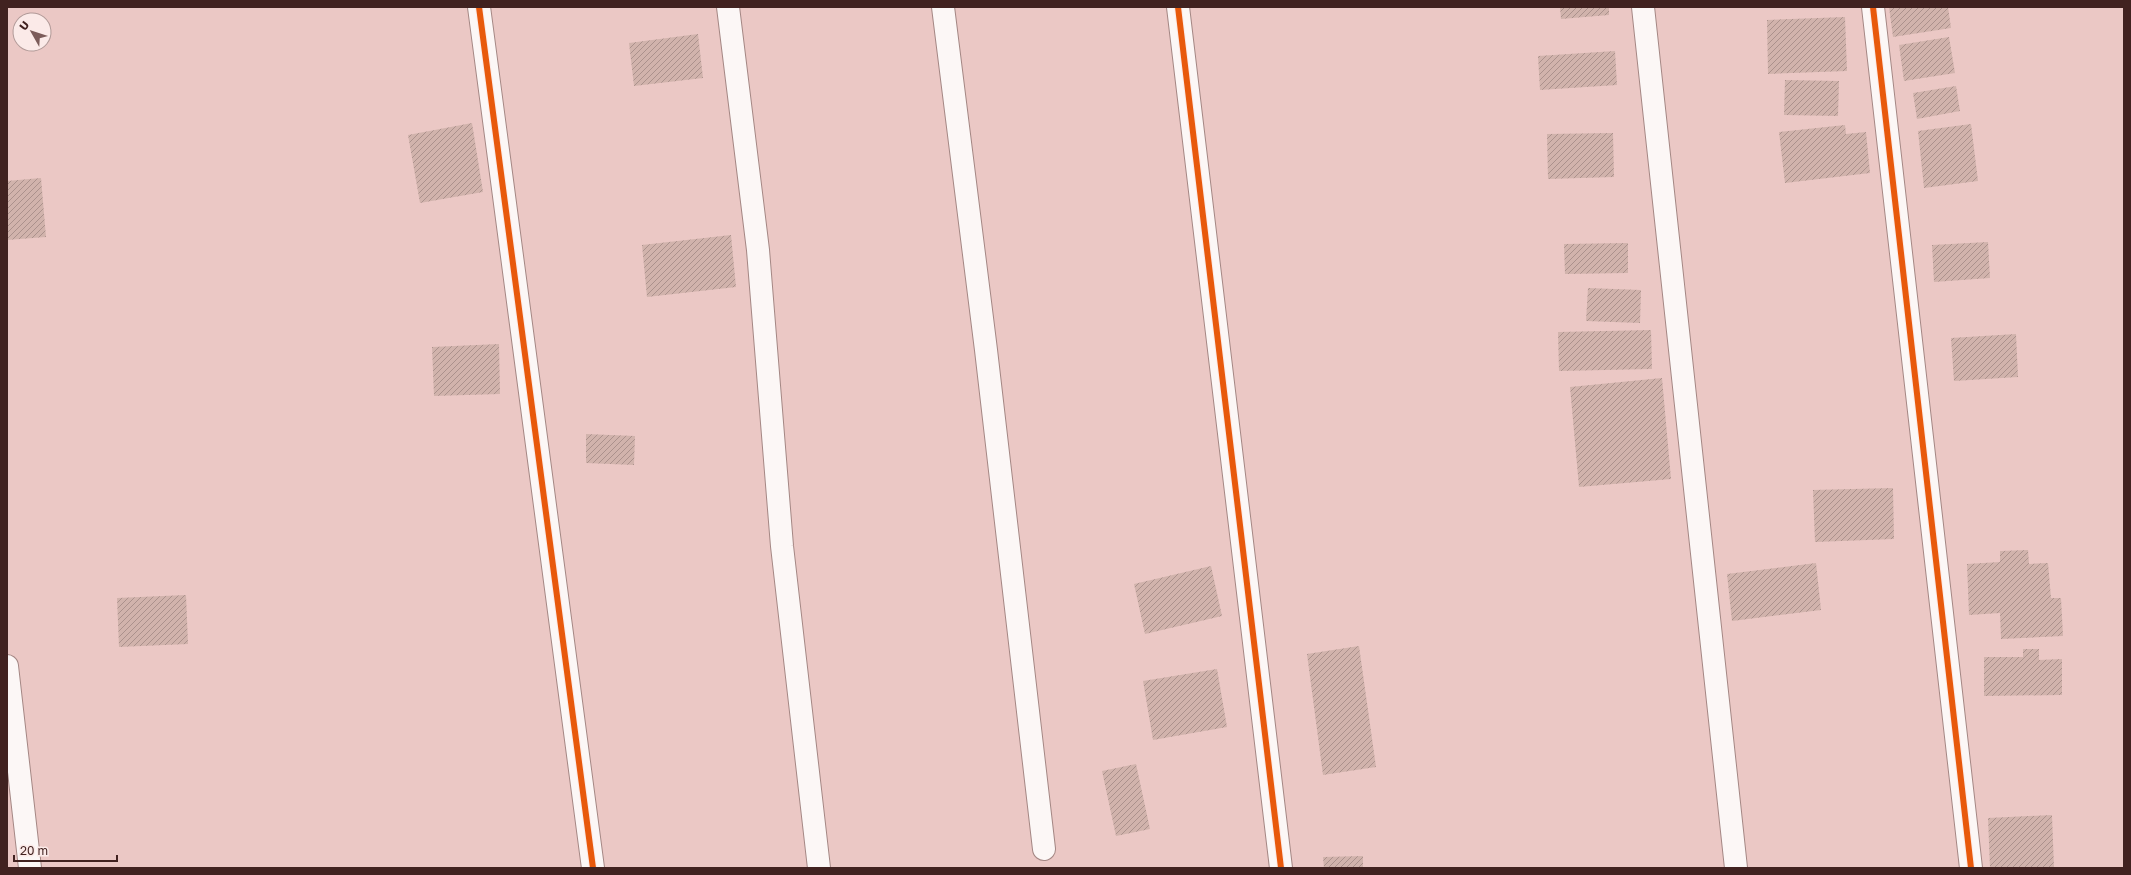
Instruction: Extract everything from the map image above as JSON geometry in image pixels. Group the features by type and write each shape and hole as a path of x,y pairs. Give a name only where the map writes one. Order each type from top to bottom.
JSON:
{"street":[{"path":"479,7 592,868"},
{"path":"728,7 758,250 782,546 819,868"},
{"path":"944,7 986,350 1044,849"},
{"path":"1178,7 1281,868"},
{"path":"1643,7 1736,868"},
{"path":"1874,7 1912,362 1971,868"},
{"path":"7,666 30,868"}],"building":[{"path":"1560,7 1609,7 1609,15 1561,19"},
{"path":"1889,7 1948,7 1951,28 1893,37"},
{"path":"1845,17 1847,71 1768,74 1767,20"},
{"path":"698,34 703,78 634,86 629,43"},
{"path":"1949,37 1955,73 1904,81 1899,45"},
{"path":"1615,51 1617,85 1540,90 1538,56"},
{"path":"1785,80 1839,81 1838,116 1784,115"},
{"path":"1956,86 1960,111 1917,119 1913,93"},
{"path":"472,123 483,192 420,203 408,135"},
{"path":"1971,124 1978,181 1924,188 1918,131"},
{"path":"1845,125 1846,134 1866,132 1870,173 1785,183 1779,132"},
{"path":"1613,133 1614,177 1548,179 1547,134"},
{"path":"41,178 46,237 7,240 7,181"},
{"path":"731,235 736,287 647,297 642,245"},
{"path":"1988,242 1990,278 1934,282 1932,245"},
{"path":"1628,243 1628,273 1565,274 1564,244"},
{"path":"1588,288 1641,290 1640,323 1586,321"},
{"path":"1651,330 1652,369 1559,371 1558,332"},
{"path":"2016,334 2018,377 1954,381 1951,338"},
{"path":"499,344 500,394 434,396 432,347"},
{"path":"1662,378 1671,479 1579,487 1570,387"},
{"path":"586,434 635,436 634,465 586,463"},
{"path":"1893,488 1894,539 1815,542 1813,490"},
{"path":"2028,550 2029,564 2048,563 2051,598 2061,598 2063,636 2001,639 2000,613 1969,615 1967,564 2000,562 2000,551"},
{"path":"1816,563 1821,610 1732,621 1727,574"},
{"path":"1211,566 1222,616 1145,634 1134,584"},
{"path":"186,595 188,644 119,647 117,598"},
{"path":"1359,646 1376,767 1323,775 1307,654"},
{"path":"2023,649 2039,649 2039,660 2062,659 2062,695 1984,696 1984,657 2023,657"},
{"path":"1217,669 1227,727 1153,740 1143,681"},
{"path":"1136,764 1150,829 1116,836 1102,771"},
{"path":"2052,815 2054,868 1990,868 1988,818"},
{"path":"1363,856 1363,868 1324,868 1323,857"}],"cycle path":[{"path":"479,7 593,868"},
{"path":"1178,7 1281,868"},
{"path":"1873,7 1971,868"}]}
